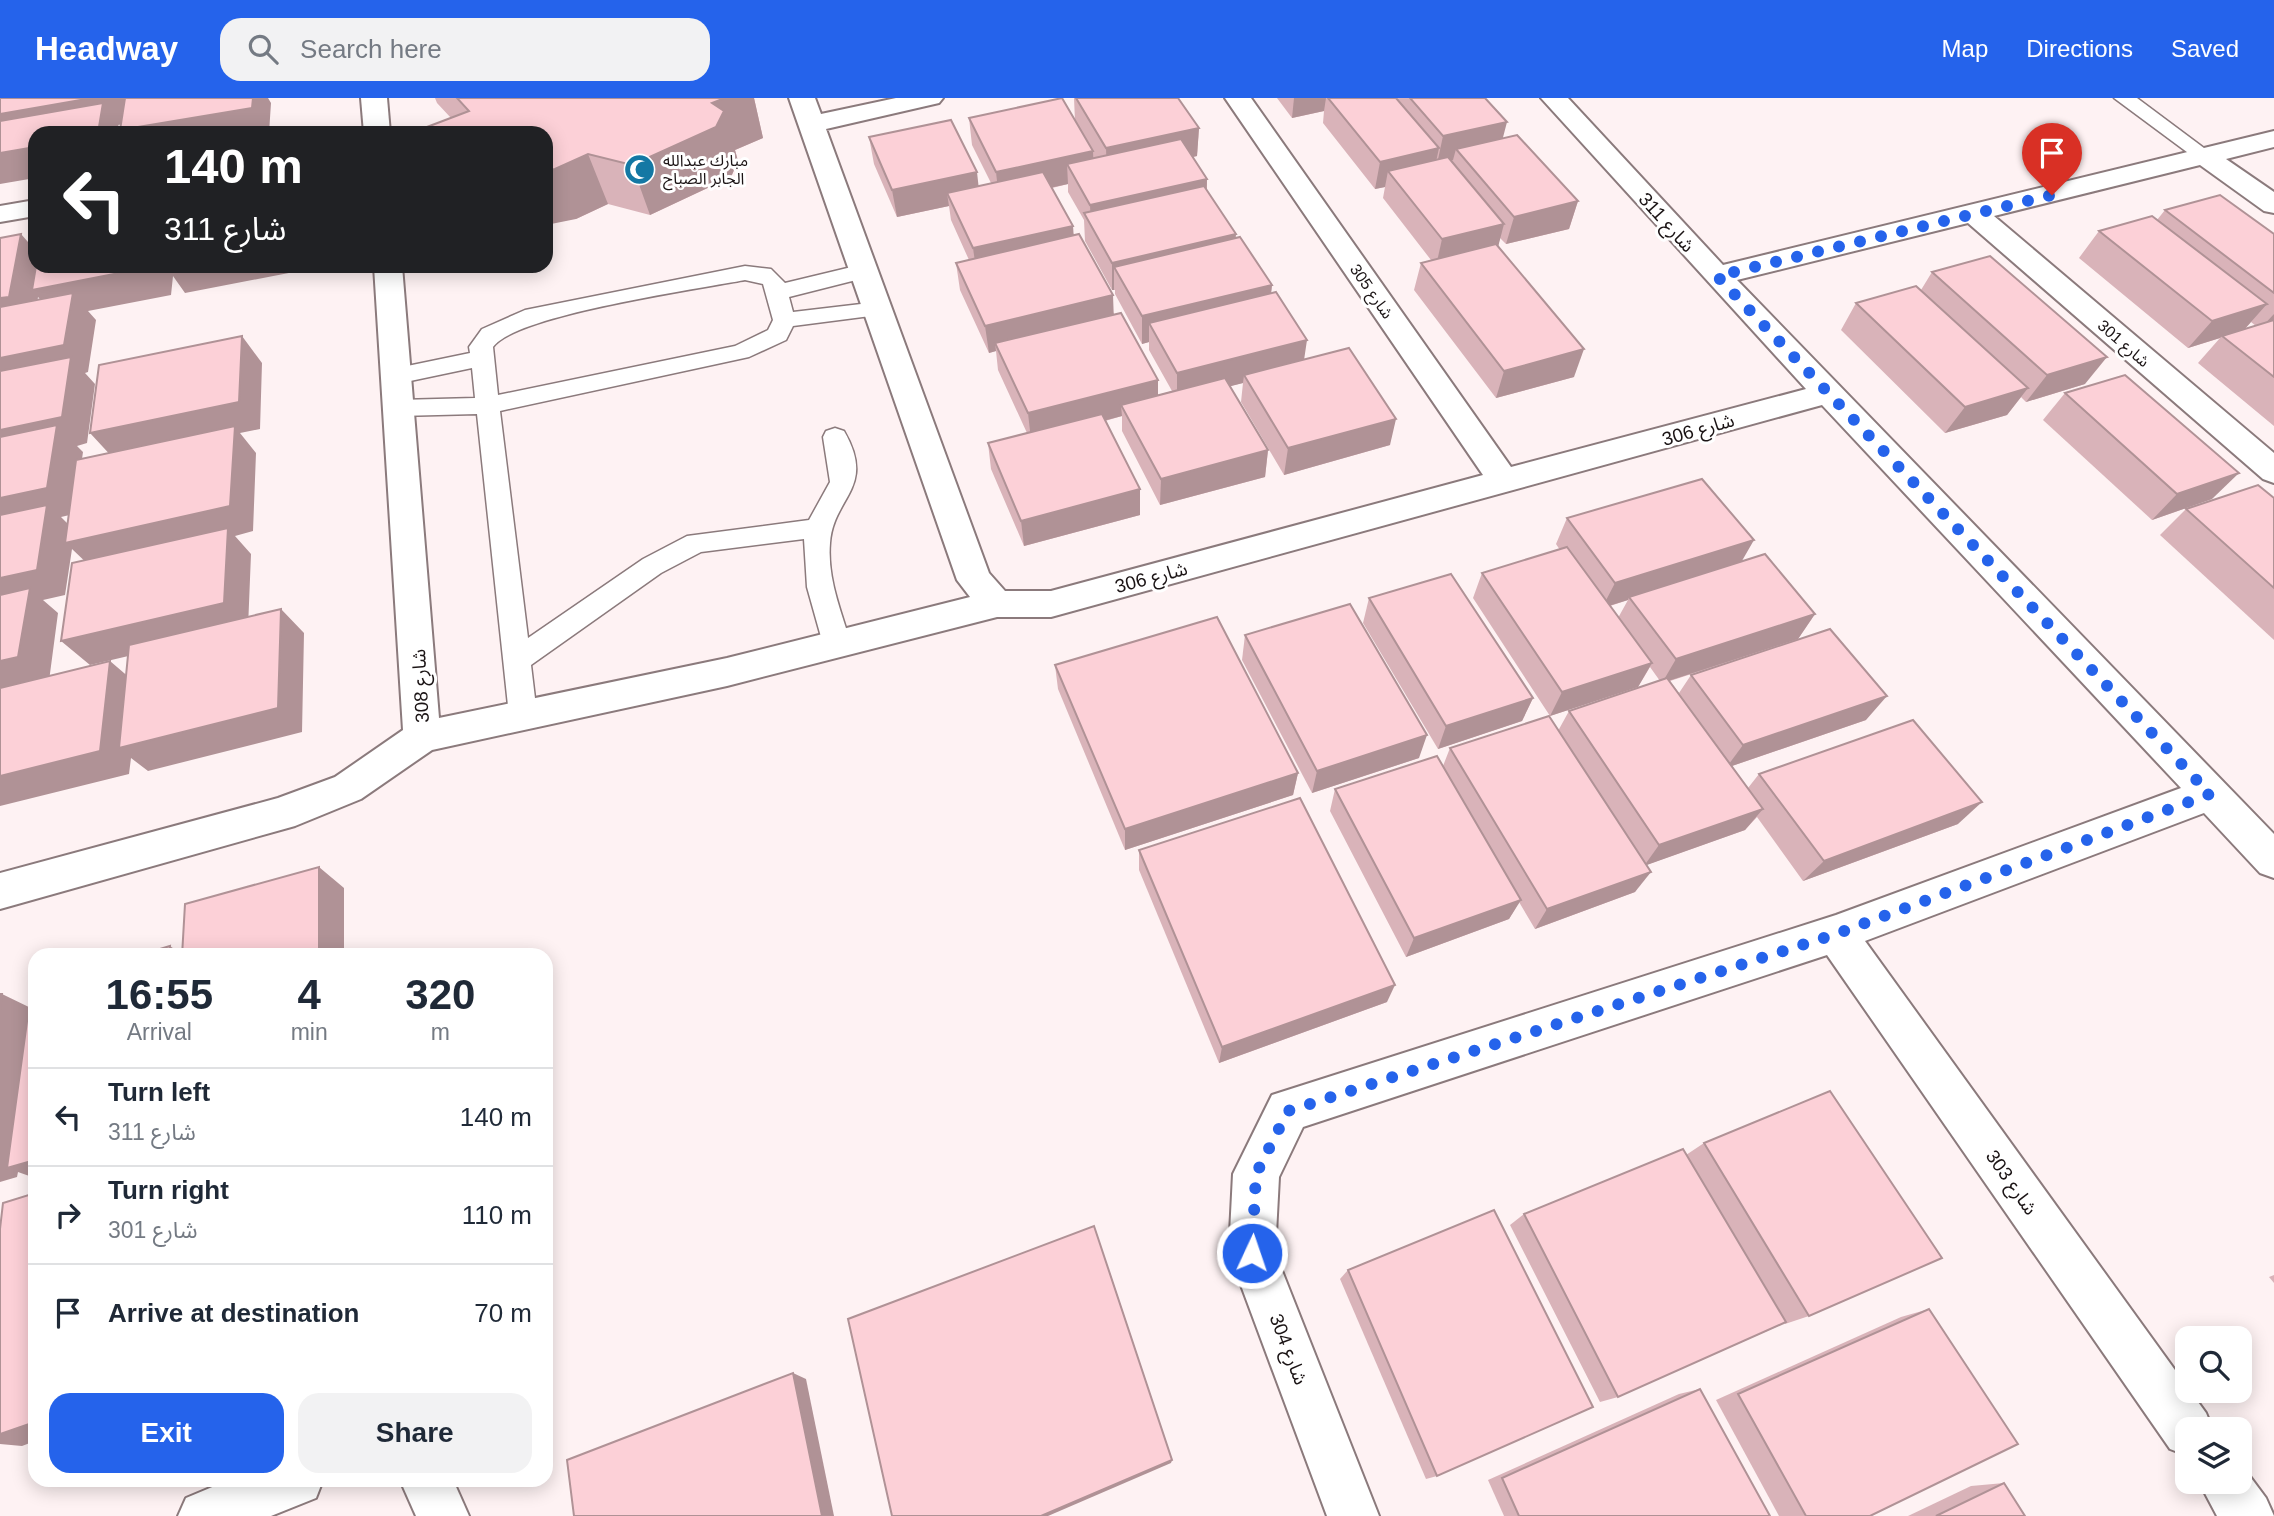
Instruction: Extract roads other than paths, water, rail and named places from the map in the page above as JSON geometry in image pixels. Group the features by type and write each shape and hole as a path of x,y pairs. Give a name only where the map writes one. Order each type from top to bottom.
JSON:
{"street":[{"path":"374,98 376,126"},
{"path":"930,98 807,111 974,580 997,604"},
{"name":"شارع 305","path":"1238,98 1505,483"},
{"name":"شارع 311","path":"1554,98 1717,276 2274,861"},
{"path":"1717,276 2274,139"},
{"path":"2207,157 2274,205"},
{"path":"0,214 28,209"},
{"name":"شارع 301","path":"1975,214 2274,471"},
{"name":"شارع 308","path":"0,891 281,814 348,788 422,737 389,273"},
{"name":"شارع 306","path":"422,737 727,672 997,604 1051,604 1829,393"},
{"name":"شارع 304","path":"1353,1516 1252,1253 1256,1174 1288,1111 1836,934 2210,794"},
{"name":"شارع 303","path":"1836,934 2178,1417"},
{"path":"204,1516 280,1487"},
{"path":"428,1487 443,1516"},
{"path":"2232,1494 2248,1516"}],"lane":[{"path":"2124,98 2207,157"},
{"path":"778,292 864,271"},
{"path":"398,392 487,406 741,352 778,335 784,320 778,292 773,281 763,274 745,273 533,315 490,334 481,347 487,406 523,715"},
{"path":"784,320 878,309"},
{"path":"398,392 482,358"},
{"path":"835,437 843,468 840,493 825,511 819,528 816,558 819,584 837,644"},
{"path":"517,660 652,566 696,543 819,528"}],"place":[{"name":"مبارك عبدالله الجابر الصباح","path":"640,169"}]}
